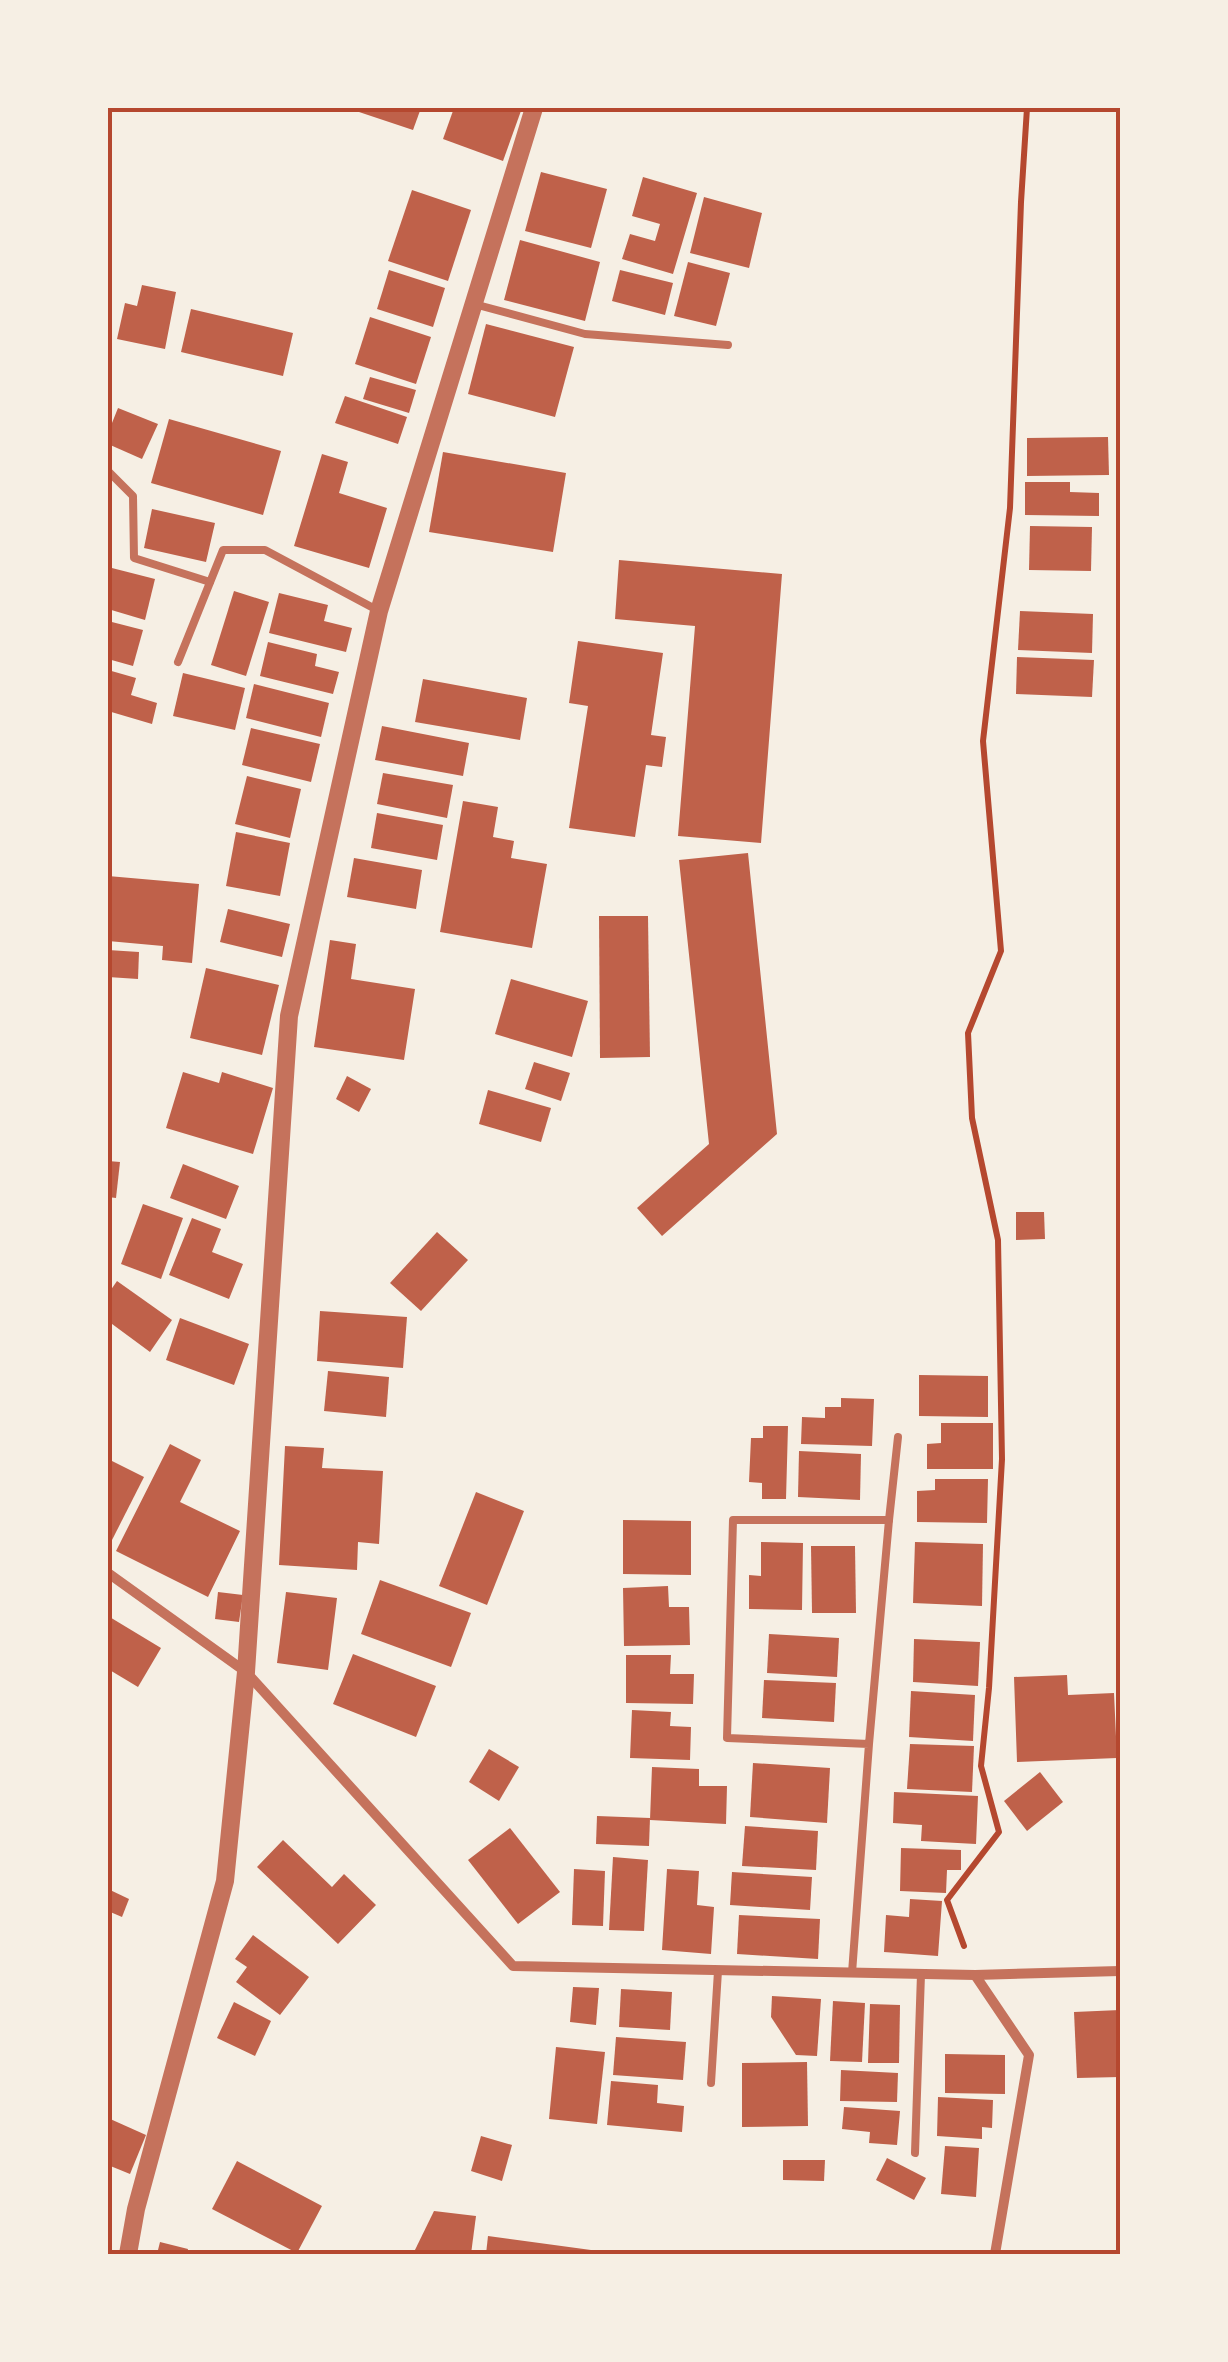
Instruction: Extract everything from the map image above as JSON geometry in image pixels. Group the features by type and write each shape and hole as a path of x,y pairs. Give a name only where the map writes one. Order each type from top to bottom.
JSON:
{"street":[{"path":"128,2254 136,2208 225,1882 246,1672 289,1016 379,611 534,108"},
{"path":"108,1573 246,1672 513,1966 975,1976 1120,1971"},
{"path":"975,1976 1028,2056 995,2254"}],"lane":[{"path":"474,304 586,334 728,345"},
{"path":"108,471 133,496 134,558 210,582"},
{"path":"178,662 222,550 265,550 379,611"},
{"path":"852,1972 898,1437"},
{"path":"869,1744 727,1738 733,1520 890,1520"},
{"path":"712,2083 718,1970"},
{"path":"914,2154 921,1974"}],"path":[{"path":"975,1976 948,1900 999,1832 981,1766 1002,1459 998,1240 972,1118 968,1033 1001,952 983,740 1010,508 1027,108"}],"building":[{"path":"347,108 421,108 413,130"},
{"path":"454,108 522,108 503,161 443,139"},
{"path":"541,172 607,189 591,248 525,231"},
{"path":"643,177 697,193 673,274 622,259 630,234 655,241 660,224 632,216"},
{"path":"412,190 471,210 448,281 388,261"},
{"path":"704,197 762,213 749,268 690,253"},
{"path":"520,240 600,262 585,321 504,300"},
{"path":"688,262 730,273 716,326 674,316"},
{"path":"389,270 445,288 433,327 377,309"},
{"path":"620,270 673,283 665,315 612,301"},
{"path":"142,285 176,292 165,349 117,339 125,303 137,306"},
{"path":"191,309 293,333 283,376 181,352"},
{"path":"370,317 431,337 416,384 355,364"},
{"path":"486,324 574,347 555,417 468,394"},
{"path":"370,377 416,390 409,413 363,399"},
{"path":"345,396 407,417 398,444 335,423"},
{"path":"118,408 158,424 142,459 108,444"},
{"path":"169,419 281,451 263,515 151,483"},
{"path":"1108,437 1109,475 1027,476 1027,438"},
{"path":"443,452 566,473 553,552 429,532"},
{"path":"322,454 348,462 339,493 387,508 369,568 294,546"},
{"path":"1025,482 1070,482 1070,492 1099,493 1099,516 1025,515"},
{"path":"152,509 215,523 206,562 144,548"},
{"path":"1030,526 1092,527 1091,571 1029,570"},
{"path":"619,560 782,574 761,843 678,836 695,626 615,619"},
{"path":"108,567 155,579 145,620 108,609"},
{"path":"234,591 269,602 246,676 211,665"},
{"path":"279,593 328,605 324,621 352,628 346,652 269,633"},
{"path":"1020,611 1093,614 1092,653 1018,650"},
{"path":"108,621 143,630 133,666 108,659"},
{"path":"578,641 663,653 651,735 666,737 662,767 646,765 635,837 569,828 588,706 569,703"},
{"path":"268,642 317,654 315,666 339,672 333,694 260,676"},
{"path":"1017,657 1094,660 1092,697 1016,694"},
{"path":"108,670 136,678 131,695 157,703 152,724 108,711"},
{"path":"183,673 245,688 235,730 173,716"},
{"path":"423,679 527,698 520,740 415,722"},
{"path":"254,684 329,703 321,737 246,718"},
{"path":"382,726 469,743 463,776 375,760"},
{"path":"251,728 320,744 311,782 242,765"},
{"path":"383,773 453,785 447,818 377,804"},
{"path":"247,776 301,789 290,838 235,824"},
{"path":"463,801 498,807 493,837 514,841 511,858 547,864 532,948 440,932"},
{"path":"377,813 443,825 437,860 371,848"},
{"path":"236,832 290,843 280,896 226,886"},
{"path":"748,853 777,1134 662,1236 637,1208 709,1144 679,860"},
{"path":"354,858 422,870 416,909 347,897"},
{"path":"108,876 199,884 192,963 162,960 163,946 108,941"},
{"path":"228,909 290,924 282,957 220,942"},
{"path":"599,916 648,916 650,1057 600,1058"},
{"path":"330,940 356,944 351,979 415,989 404,1060 314,1047"},
{"path":"108,950 139,952 138,979 108,977"},
{"path":"206,968 279,985 262,1055 190,1038"},
{"path":"511,979 588,1001 572,1057 495,1034"},
{"path":"534,1062 570,1073 561,1101 525,1089"},
{"path":"183,1072 219,1083 222,1072 273,1088 253,1154 166,1128"},
{"path":"347,1076 371,1089 359,1112 336,1099"},
{"path":"488,1090 551,1108 541,1142 479,1124"},
{"path":"108,1161 120,1162 116,1198 108,1197"},
{"path":"183,1164 239,1186 226,1219 170,1198"},
{"path":"143,1204 183,1218 161,1279 121,1264"},
{"path":"1016,1212 1044,1212 1045,1239 1016,1240"},
{"path":"192,1218 221,1229 212,1252 243,1264 229,1299 169,1275"},
{"path":"437,1232 468,1260 421,1311 390,1283"},
{"path":"117,1281 172,1320 150,1352 108,1321 108,1294"},
{"path":"320,1311 407,1317 403,1368 317,1361"},
{"path":"180,1318 249,1344 234,1385 166,1360"},
{"path":"328,1371 389,1377 386,1417 324,1411"},
{"path":"919,1375 988,1376 988,1417 919,1416"},
{"path":"841,1398 874,1399 872,1446 801,1444 802,1417 825,1418 825,1407 841,1407"},
{"path":"941,1423 993,1423 993,1469 927,1469 927,1444 941,1443"},
{"path":"763,1426 788,1426 786,1499 762,1499 762,1483 749,1482 751,1438 763,1438"},
{"path":"170,1444 201,1460 180,1502 240,1531 208,1597 116,1551"},
{"path":"285,1446 324,1448 322,1468 383,1471 379,1544 358,1542 357,1570 279,1565"},
{"path":"799,1451 861,1454 860,1500 798,1497"},
{"path":"108,1459 144,1477 111,1542 108,1541"},
{"path":"935,1479 988,1479 987,1523 917,1522 917,1491 935,1490"},
{"path":"476,1492 524,1511 487,1605 439,1586"},
{"path":"623,1520 691,1521 691,1575 623,1574"},
{"path":"761,1542 803,1543 802,1610 749,1609 749,1575 761,1576"},
{"path":"915,1542 983,1544 982,1606 913,1603"},
{"path":"811,1546 855,1546 856,1613 812,1613"},
{"path":"380,1580 471,1613 451,1667 361,1634"},
{"path":"668,1586 669,1607 689,1607 690,1645 624,1646 623,1588"},
{"path":"218,1592 243,1595 239,1622 215,1619"},
{"path":"286,1592 337,1598 328,1670 277,1663"},
{"path":"108,1616 161,1648 138,1687 108,1669"},
{"path":"769,1634 839,1638 837,1677 767,1673"},
{"path":"914,1639 980,1642 978,1686 913,1682"},
{"path":"353,1654 436,1686 416,1737 333,1704"},
{"path":"626,1655 671,1655 670,1674 694,1674 693,1704 626,1703"},
{"path":"1067,1675 1068,1695 1114,1693 1117,1758 1017,1762 1014,1677"},
{"path":"764,1680 836,1683 834,1722 762,1718"},
{"path":"911,1691 975,1695 973,1741 909,1737"},
{"path":"632,1710 671,1712 670,1726 691,1727 690,1760 630,1758"},
{"path":"910,1744 974,1746 972,1792 907,1789"},
{"path":"489,1749 519,1767 499,1801 469,1782"},
{"path":"753,1763 830,1768 827,1823 750,1817"},
{"path":"652,1767 699,1769 699,1786 727,1786 726,1824 650,1820"},
{"path":"1040,1772 1063,1802 1027,1831 1004,1801"},
{"path":"894,1792 978,1796 976,1844 921,1841 922,1825 893,1823"},
{"path":"597,1816 650,1818 649,1846 596,1844"},
{"path":"745,1826 818,1831 816,1870 742,1866"},
{"path":"510,1828 560,1892 518,1924 468,1860"},
{"path":"283,1840 332,1887 344,1874 376,1905 338,1944 257,1867"},
{"path":"901,1848 961,1850 961,1870 947,1870 946,1893 900,1891"},
{"path":"613,1857 648,1860 644,1931 609,1930"},
{"path":"574,1869 605,1871 603,1926 572,1925"},
{"path":"667,1869 699,1871 697,1905 714,1907 711,1954 662,1950"},
{"path":"732,1872 812,1877 810,1910 730,1905"},
{"path":"108,1889 129,1899 122,1917 108,1911"},
{"path":"910,1899 942,1901 938,1956 884,1952 886,1915 909,1917"},
{"path":"739,1915 820,1919 818,1959 737,1954"},
{"path":"253,1935 309,1977 280,2015 236,1982 247,1967 235,1959"},
{"path":"573,1987 599,1988 596,2025 570,2022"},
{"path":"621,1989 672,1992 670,2030 619,2027"},
{"path":"772,1996 821,1999 817,2056 796,2055 771,2017"},
{"path":"833,2001 865,2003 862,2062 830,2061"},
{"path":"234,2002 271,2021 255,2056 217,2038"},
{"path":"870,2004 900,2005 899,2063 868,2063"},
{"path":"1120,2010 1120,2077 1077,2078 1074,2012"},
{"path":"616,2037 686,2042 683,2080 613,2075"},
{"path":"556,2047 605,2052 597,2124 549,2119"},
{"path":"945,2054 1005,2055 1005,2094 945,2093"},
{"path":"807,2062 808,2126 742,2127 742,2063"},
{"path":"841,2070 898,2073 897,2102 840,2101"},
{"path":"611,2081 658,2085 657,2103 684,2106 682,2132 607,2125"},
{"path":"938,2097 993,2100 992,2128 982,2127 982,2139 937,2136"},
{"path":"844,2107 900,2111 897,2145 869,2143 870,2132 842,2129"},
{"path":"108,2118 146,2135 130,2174 108,2165"},
{"path":"481,2136 512,2145 502,2181 471,2171"},
{"path":"945,2146 979,2148 976,2197 941,2194"},
{"path":"887,2158 926,2178 914,2200 876,2180"},
{"path":"783,2160 825,2160 824,2181 783,2180"},
{"path":"237,2161 322,2206 297,2253 212,2209"},
{"path":"434,2211 476,2216 471,2254 413,2254"},
{"path":"488,2236 591,2250 591,2254 486,2254"},
{"path":"160,2242 188,2249 187,2254 157,2254"}]}
